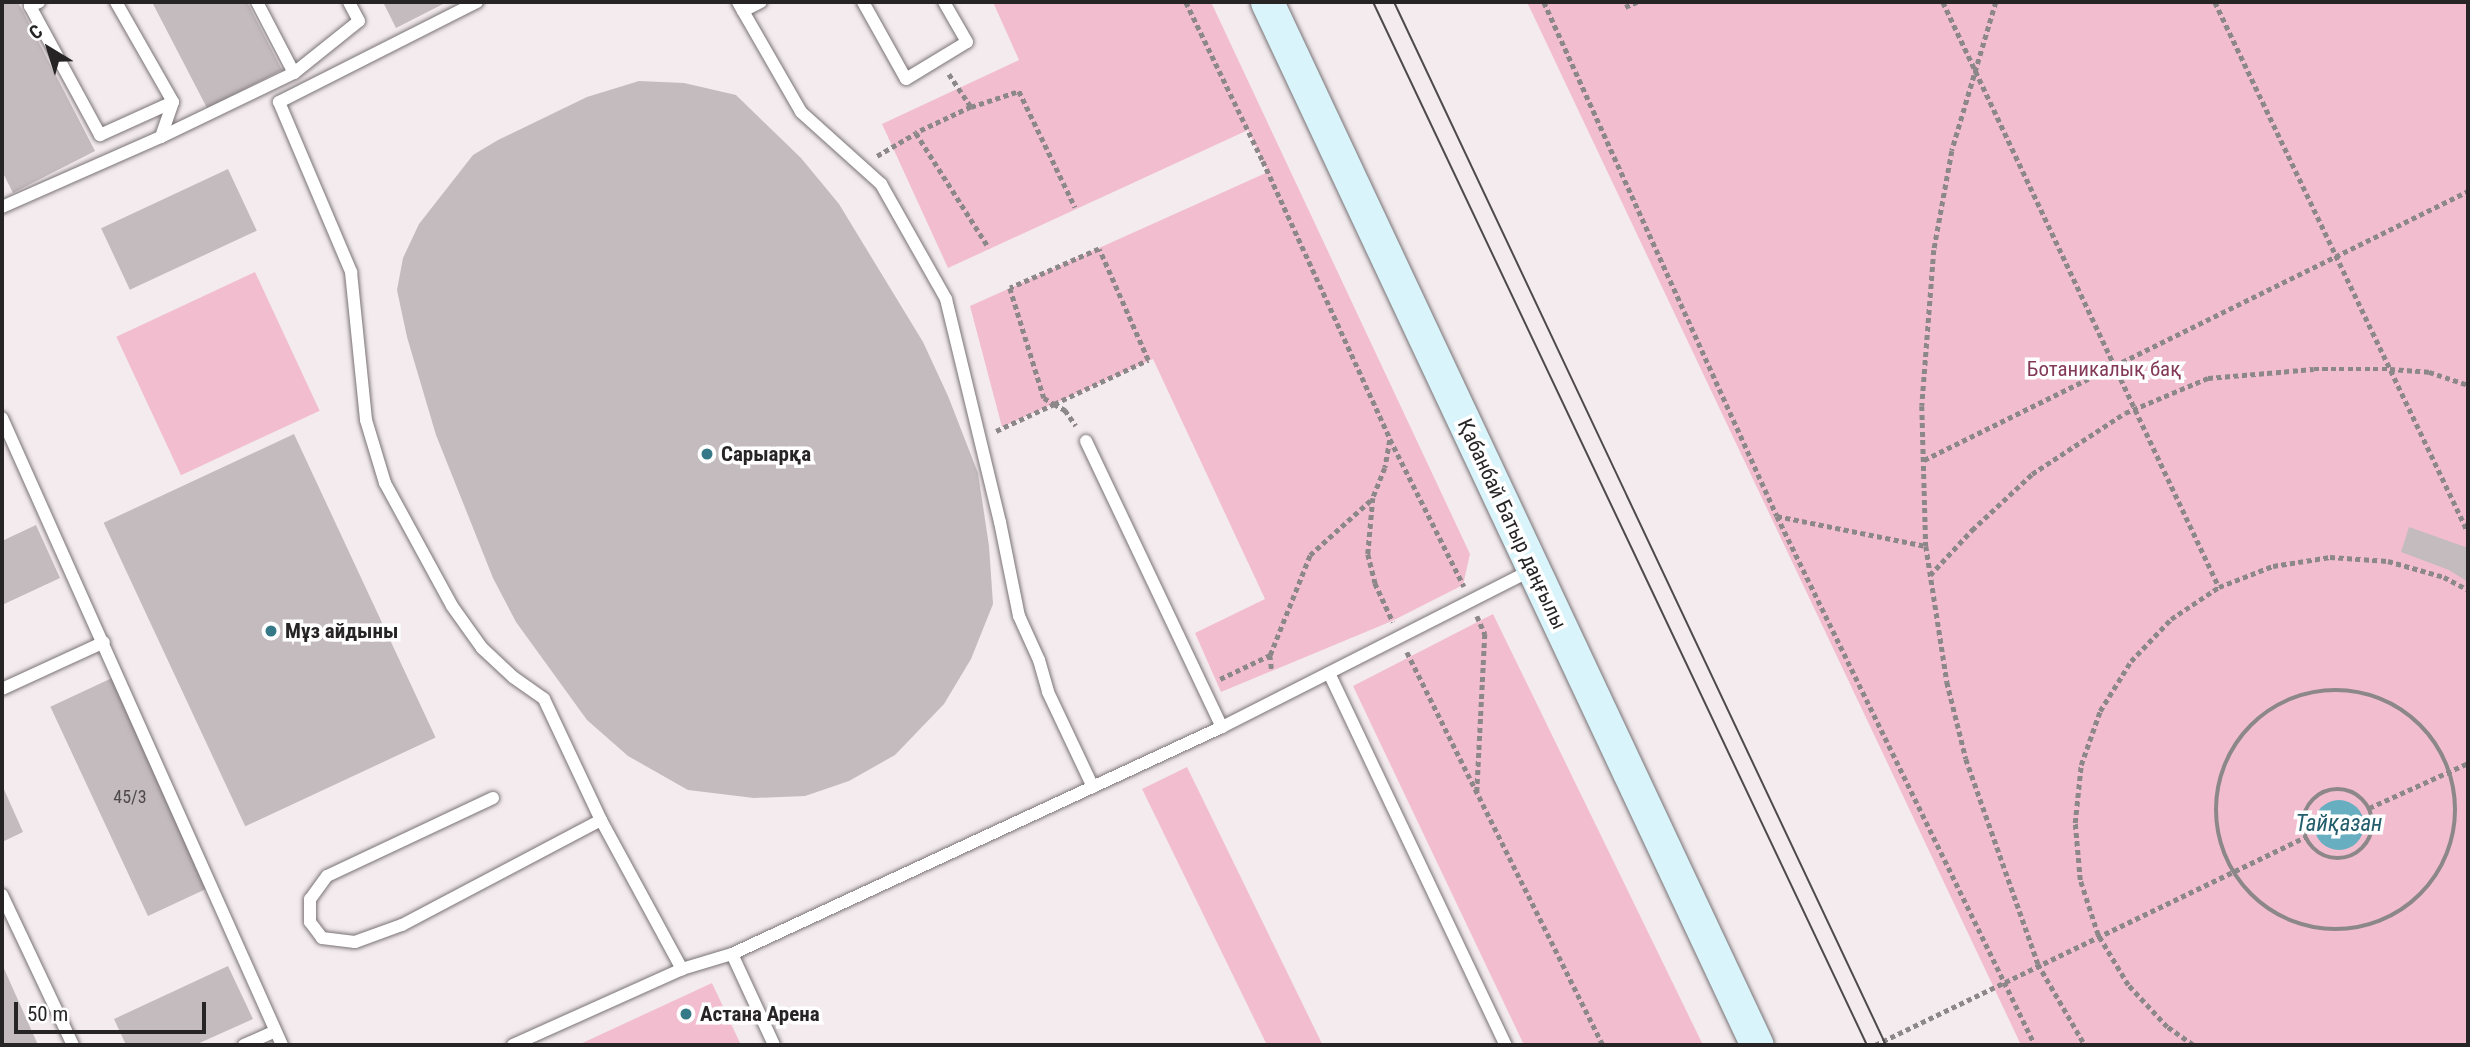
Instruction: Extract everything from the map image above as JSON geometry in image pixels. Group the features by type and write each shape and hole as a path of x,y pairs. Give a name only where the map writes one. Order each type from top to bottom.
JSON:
{"main road":[{"name":"Қабанбай Батыр даңғылы","path":"1267,2 1757,1045"}],"lane":[{"path":"39,2 30,6 100,135 173,102"},
{"path":"116,2 173,102 161,137"},
{"path":"257,2 294,73"},
{"path":"2,207 161,137 294,73 359,21 349,2"},
{"path":"477,2 279,102 351,272 366,420 385,484 452,606 482,648 513,677 544,699 601,820 682,970"},
{"path":"761,2 740,6 801,112 881,184 946,299 1019,616 1039,660 1048,692 1093,787"},
{"path":"863,2 906,79 967,42 944,2"},
{"path":"2,418 282,1045"},
{"path":"1086,441 1222,727"},
{"path":"513,1045 682,970 732,954 1222,727 1532,569"},
{"path":"2,690 104,642"},
{"path":"1329,673 1506,1045"},
{"path":"493,798 327,876 310,899 310,922 322,938 355,942 402,925 601,820"},
{"path":"2,895 73,1045"},
{"path":"732,954 774,1045"},
{"path":"244,1045 275,1031"}],"path":[{"path":"1186,2 1263,160 1390,439 1485,634 1477,792 1603,1045"},
{"path":"1544,2 1777,516 2035,1045"},
{"path":"1625,7 1637,2"},
{"path":"1942,2 2219,587"},
{"path":"1996,2 1952,151 1934,250 1922,406 1926,547 1947,682 1966,759 2038,964 2085,1045"},
{"path":"2215,2 2468,532"},
{"path":"939,59 971,107"},
{"path":"861,166 916,133 971,107 1018,91 1075,207"},
{"path":"916,133 989,248"},
{"path":"1924,460 2468,191"},
{"path":"979,438 1054,404 1148,360 1099,249 1010,288 1044,398 1054,404 1065,410 1086,441"},
{"path":"1930,575 1972,530 2032,474 2135,409 2208,378 2314,369 2390,369 2429,372 2468,385"},
{"path":"1272,671 1270,655 1310,555 1373,498"},
{"path":"1777,516 1926,547"},
{"path":"2193,1045 2167,1027 2128,985 2098,935 2080,880 2076,834 2081,765 2101,711 2131,661 2171,620 2219,587 2273,566 2330,557 2388,561 2444,576 2468,590"},
{"path":"1203,687 1270,655"},
{"path":"2331,690 2354,691 2395,705 2429,733 2444,751 2456,815 2446,859 2421,895 2384,920 2341,930 2297,923 2259,902 2233,871 2222,848 2217,826 2220,782 2227,761 2252,724 2269,710 2293,698 2331,690"},
{"path":"2369,808 2468,763"},
{"path":"2329,790 2352,792 2369,808 2373,818 2369,840 2353,856 2342,859 2320,854 2305,837 2304,814 2309,804 2329,790"},
{"path":"1875,1045 2305,837"}],"green space":[{"path":"993,2 1211,2 1470,554 1463,585 1392,621 1221,692 1195,633 1265,599 1153,359 1002,427 970,306 1268,172 1248,130 948,268 882,124 1019,60"},
{"name":"Ботаникалық бақ","path":"1527,2 2468,2 2468,1045 2021,1045"},
{"path":"255,272 320,411 181,475 116,337"},
{"path":"1493,614 1703,1045 1524,1045 1353,686"},
{"path":"1187,767 1322,1045 1267,1045 1142,789"},
{"name":"Астана Арена","path":"712,983 741,1045 578,1045"}],"water":[{"name":"Тайқазан","path":"2339,800 2357,807 2364,825 2357,843 2339,850 2321,843 2314,825 2321,807"}],"building":[{"path":"2,2 18,2 95,151 13,193 2,171"},
{"path":"152,2 247,2 282,70 207,108"},
{"path":"383,2 447,2 396,28"},
{"name":"Сарыарқа","path":"639,81 684,83 736,95 801,158 839,204 923,342 948,396 978,473 989,546 993,604 971,659 944,704 895,755 849,781 805,796 754,798 688,790 628,756 587,720 516,622 493,578 436,435 407,337 397,290 403,258 419,224 473,155 587,97"},
{"path":"228,169 257,231 130,290 101,228"},
{"name":"Мұз айдыны","path":"294,434 436,738 245,826 104,523"},
{"path":"36,525 60,578 2,605 2,541"},
{"path":"2409,527 2468,548 2468,582 2449,570 2401,552"},
{"path":"112,678 210,887 148,916 50,707"},
{"path":"2,785 23,832 2,842"},
{"path":"2,964 38,1045 2,1045"},
{"path":"228,966 253,1019 195,1045 126,1045 114,1019"}],"tram line":[{"path":"1373,2 1867,1045"},
{"path":"1394,2 1886,1045"}],"place":[{"name":"Сарыарқа","path":"707,454"},
{"name":"Мұз айдыны","path":"271,631"},
{"name":"Астана Арена","path":"686,1014"}]}
